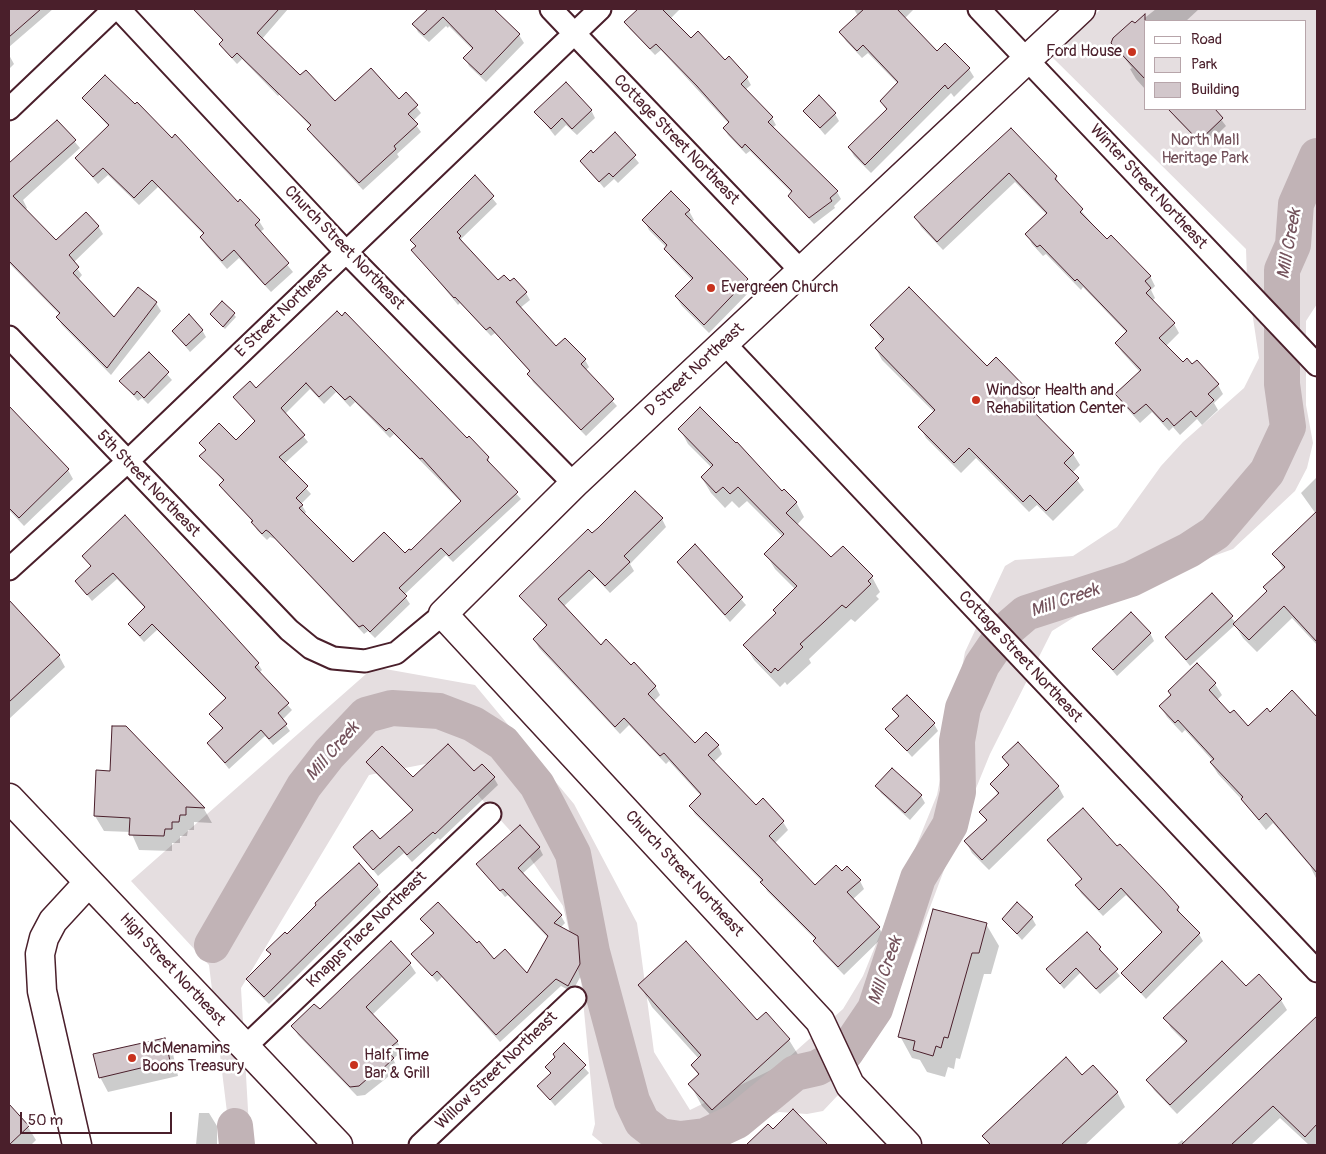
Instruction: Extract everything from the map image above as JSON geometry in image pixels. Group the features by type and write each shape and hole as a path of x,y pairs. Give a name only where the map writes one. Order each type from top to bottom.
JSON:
{"street":[{"path":"9,110 114,9"},
{"name":"Church Street Northeast","path":"118,9 346,252 574,484"},
{"name":"Cottage Street Northeast","path":"551,9 801,271"},
{"name":"E Street Northeast","path":"9,569 126,462 600,9"},
{"name":"Winter Street Northeast","path":"979,9 1317,365"},
{"name":"D Street Northeast","path":"289,630 311,648 333,658 365,661 396,653 442,614 574,484 1081,9"},
{"name":"5th Street Northeast","path":"9,337 126,462 289,630"},
{"name":"Cottage Street Northeast","path":"724,344 1317,971"},
{"name":"Church Street Northeast","path":"442,614 820,1021 850,1085 907,1145"},
{"name":"High Street Northeast","path":"9,798 338,1145"},
{"name":"Knapps Place Northeast","path":"244,1047 490,814"},
{"path":"77,1145 42,991 40,954 44,938 53,921 88,883"},
{"name":"Willow Street Northeast","path":"420,1145 575,998"}],"green space":[{"name":"North Mall Heritage Park","path":"1101,9 1317,9 1317,304 1306,321 1306,405 1313,443 1307,468 1295,491 1233,549 1167,573 1081,613 1052,631 990,754 959,830 887,1022 840,1093 823,1111 807,1114 779,1112 704,1145 604,1145 592,1135 595,1124 581,980 563,906 515,836 446,760 369,775 241,988 250,1145 231,1145 209,965 131,881 374,667 475,685 574,804 637,923 654,1052 690,1110 779,1066 843,1009 863,976 937,795 965,652 1005,566 1015,560 1073,556 1117,527 1161,466 1183,442 1244,388 1259,358 1247,278 1246,249 1051,56"}],"building":[{"path":"9,9 41,9 9,37"},
{"path":"193,9 279,9 257,33 300,75 306,70 335,101 371,68 399,99 406,92 418,105 408,114 418,124 394,146 396,149 359,183 307,129 311,125 237,53 232,58 219,44 223,40"},
{"path":"428,9 494,9 520,34 481,75 463,58 473,48 443,17 424,35 412,24"},
{"path":"638,9 662,9 691,38 698,31 725,60 729,56 748,77 741,84 773,117 768,122 838,191 830,198 832,201 809,218 788,196 792,191 745,144 742,148 723,128 729,122 697,86 656,44 650,49 624,22"},
{"path":"864,9 897,9 937,51 945,43 970,68 948,89 945,85 865,165 848,147 887,109 880,101 898,82 863,45 857,51 839,32"},
{"name":"Ford House","path":"1145,14 1144,78 1111,43 1113,38 1132,21 1135,23"},
{"path":"105,75 135,104 137,102 172,138 175,134 238,202 240,199 260,220 255,225 289,263 265,285 234,250 222,261 200,237 204,233 152,180 134,198 103,168 93,177 75,158 109,125 82,98"},
{"path":"566,82 592,110 572,129 562,118 551,129 534,112"},
{"path":"819,95 836,113 820,128 803,111"},
{"path":"1169,110 1216,110 1223,118 1199,141"},
{"path":"57,120 76,140 13,196 56,240 86,212 99,226 69,255 79,267 73,273 114,317 138,287 157,302 107,368 56,317 60,313 9,261 9,163"},
{"path":"1011,128 1057,176 1055,179 1083,209 1080,212 1107,239 1111,235 1151,276 1145,281 1151,288 1146,293 1175,323 1159,338 1183,362 1187,358 1192,364 1197,360 1219,384 1208,394 1214,400 1196,417 1191,411 1174,426 1167,418 1163,422 1146,404 1134,414 1115,394 1141,370 1115,343 1127,331 1077,279 1075,281 1040,245 1037,247 1025,234 1047,213 1009,173 937,242 914,217"},
{"path":"615,132 636,155 613,177 609,173 599,182 580,161 591,150 593,153"},
{"path":"475,175 494,196 457,232 461,236 459,238 498,280 504,275 510,281 514,278 527,292 516,302 556,346 565,338 586,359 581,364 614,399 581,430 527,374 530,371 490,327 486,330 411,250 416,246 410,240"},
{"path":"671,191 690,210 685,214 748,279 704,325 675,296 693,278 664,249 667,245 642,220"},
{"name":"Windsor Health and Rehabilitation Center","path":"909,287 987,366 996,357 1035,397 1027,405 1074,453 1064,463 1079,478 1046,511 1030,495 1023,502 969,448 954,463 918,427 935,410 875,348 884,339 870,325"},
{"path":"222,301 235,313 223,327 210,314"},
{"path":"337,311 342,316 345,312 467,438 469,436 489,457 487,460 518,492 449,556 441,548 399,588 407,596 370,632 363,625 359,627 269,532 266,530 262,534 251,522 253,521 219,485 224,480 199,456 206,450 199,443 219,423 236,440 255,421 233,397 250,381 256,388","holes":["306,383 319,397 331,386 345,400 350,396 386,431 389,428 420,459 422,458 461,501 411,550 409,549 405,553 384,532 353,562 299,508 303,505 296,498 308,486 279,457 305,435 281,408"]},
{"path":"189,314 203,330 186,346 172,331"},
{"path":"149,352 169,372 144,398 137,391 134,395 119,381"},
{"path":"9,406 69,469 19,518 9,508"},
{"path":"700,407 737,442 782,491 784,489 797,502 786,513 831,557 843,546 873,576 868,581 871,584 846,608 842,605 800,644 803,647 778,671 775,668 771,673 743,645 776,613 773,610 797,586 764,554 784,534 738,487 730,494 723,487 716,493 701,477 713,465 678,429"},
{"path":"635,491 663,518 624,556 630,562 605,586 589,570 558,599 601,645 606,639 631,665 634,662 656,686 648,694 695,743 706,732 719,745 708,755 756,805 763,798 784,821 769,836 815,885 836,865 842,871 847,866 861,880 847,892 880,927 838,967 813,941 816,938 760,882 763,880 689,806 701,794 664,753 660,756 624,718 615,727 533,639 547,625 519,596 588,529 592,533"},
{"path":"1317,511 1317,642 1284,606 1249,640 1233,624 1267,591 1263,587 1285,567 1272,554"},
{"path":"125,515 259,663 255,667 289,703 278,713 287,724 269,739 261,730 225,763 207,743 223,728 209,714 226,698 152,624 140,636 128,624 145,607 113,573 87,595 75,581 91,566 82,556"},
{"path":"695,544 743,597 725,615 677,562"},
{"path":"1212,593 1233,616 1186,660 1165,637"},
{"path":"9,600 60,655 9,702"},
{"path":"1131,612 1151,633 1113,670 1092,649"},
{"path":"1197,663 1216,683 1209,690 1230,713 1234,710 1248,726 1267,708 1270,712 1292,690 1317,717 1317,873 1266,813 1259,820 1241,799 1243,797 1210,762 1214,759 1178,720 1175,723 1159,706 1171,695 1168,691"},
{"path":"907,695 935,723 907,751 885,729 899,716 892,709"},
{"path":"112,726 126,726 205,808 186,807 186,815 180,815 179,822 172,822 172,829 165,829 164,836 129,835 130,818 94,816 96,770 110,771"},
{"path":"1018,742 1059,786 982,860 964,841 987,820 979,812 999,793 990,784 1009,765 1002,757"},
{"path":"448,744 474,771 482,764 495,777 435,834 433,832 407,855 399,846 373,870 353,847 372,830 380,839 413,810 366,762 382,746 413,777"},
{"path":"892,768 922,795 905,813 875,786"},
{"path":"1083,808 1117,846 1120,844 1163,889 1179,907 1177,910 1200,933 1141,993 1121,973 1162,932 1121,888 1099,910 1075,885 1082,879 1047,840"},
{"path":"520,825 540,847 518,868 562,915 554,923 578,936 580,964 568,986 556,979 496,1035 437,971 432,976 411,954 434,933 420,919 438,902 477,943 479,941 494,959 505,949 527,973 548,936 503,889 500,891 476,864"},
{"path":"359,863 378,885 264,997 246,979 271,954 266,950 285,932 287,934 316,905 315,903"},
{"path":"1017,902 1033,917 1017,934 1002,919"},
{"path":"933,909 987,923 979,953 972,953 948,1038 944,1037 941,1048 936,1046 933,1056 913,1050 915,1041 898,1037"},
{"path":"1087,932 1101,947 1099,949 1118,969 1096,989 1076,968 1060,984 1046,969"},
{"path":"391,941 411,963 366,1007 398,1041 386,1051 394,1058 377,1074 375,1072 359,1086 350,1087 291,1026 314,1004 320,1009"},
{"path":"686,941 757,1020 766,1012 790,1039 712,1110 688,1084 699,1074 691,1065 701,1055 638,985"},
{"path":"1222,961 1246,986 1259,974 1282,999 1170,1105 1146,1080 1187,1041 1163,1018"},
{"path":"1317,1016 1317,1124 1305,1137 1273,1106 1231,1145 1181,1145"},
{"name":"McMenamins Boons Treasury","path":"165,1038 170,1061 99,1078 93,1054"},
{"path":"564,1043 586,1065 550,1100 537,1086 551,1073 545,1067 555,1057 553,1054"},
{"path":"1066,1057 1082,1075 1093,1065 1118,1092 1061,1145 991,1145 982,1136"},
{"path":"9,1104 29,1126 9,1145"},
{"path":"793,1109 828,1145 746,1145 768,1124 773,1129"}],"waterway":[{"name":"Mill Creek","path":"212,945 304,786 329,754 366,715 392,708 439,711 473,724 503,743 537,785 573,854 592,952 632,1101 642,1122 660,1136 680,1139 705,1136 737,1121 795,1073 817,1068 846,1052 875,1009 918,878 950,825 958,792 957,741 963,708 982,665 1005,631 1026,613 1131,579 1189,550 1215,533 1267,472 1288,427 1282,384 1282,270 1293,245 1296,204 1317,156"},
{"name":"Mill Creek","path":"235,1126 237,1145"}],"place":[{"name":"Ford House","path":"1132,52"},
{"name":"Evergreen Church","path":"711,288"},
{"name":"Windsor Health and Rehabilitation Center","path":"976,400"},
{"name":"McMenamins Boons Treasury","path":"132,1058"},
{"name":"Half Time Bar & Grill","path":"354,1065"}]}
